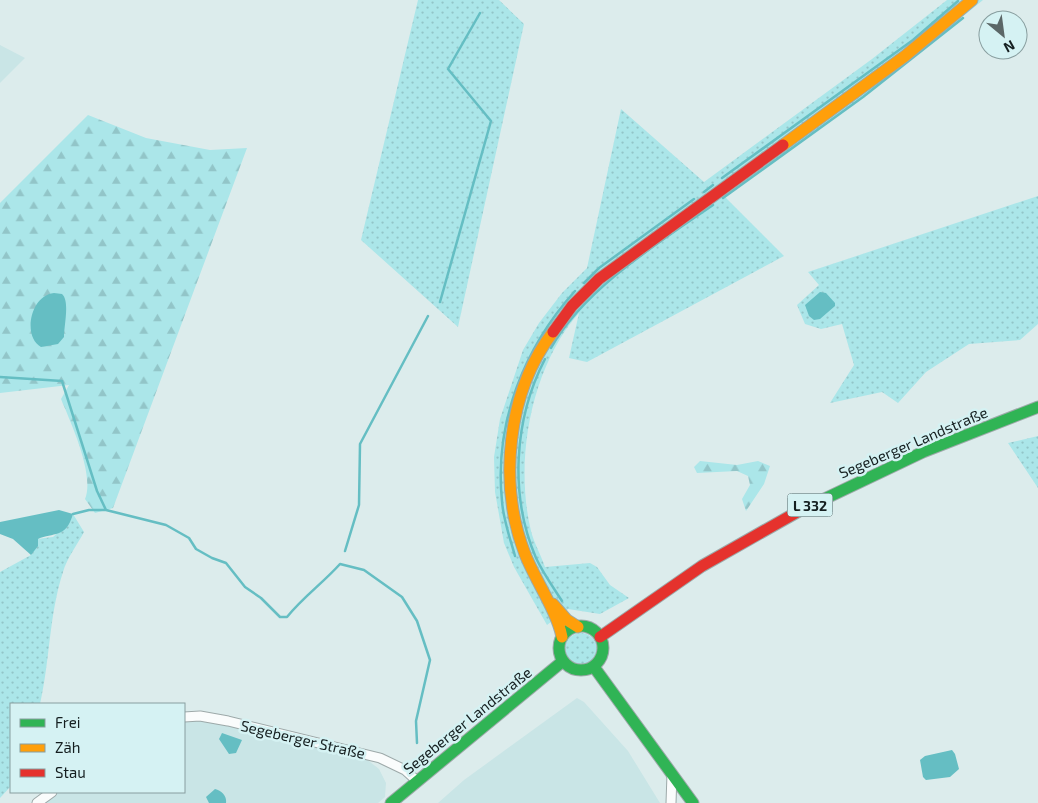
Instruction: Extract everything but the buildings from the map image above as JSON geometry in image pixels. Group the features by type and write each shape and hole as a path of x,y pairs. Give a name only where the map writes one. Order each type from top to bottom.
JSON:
{"main road":[{"path":"544,594 567,620 578,626 591,628 600,637 603,644 602,654 594,667 578,670 569,667 563,662 559,649 562,637 560,627 529,564 520,539 513,508 510,466 518,405 533,364 553,330 581,295 606,274 905,56 972,0"},
{"name":"Segeberger Landstraße","path":"600,637 631,614 774,524 847,486 937,446 1038,406"},
{"path":"562,637 570,629 578,626"},
{"name":"Segeberger Landstraße","path":"391,803 416,780 563,662"},
{"path":"594,667 693,803"}],"street":[{"name":"Segeberger Straße","path":"185,718 200,716 228,721 345,748 380,758 406,770 416,780"},
{"path":"671,803 672,774"},
{"path":"37,803 51,793"}],"shaded area":[{"path":"0,45 25,58 0,83"},
{"path":"820,292 826,293 835,303 835,306 820,319 814,320 809,316 805,305"},
{"path":"54,293 62,294 66,302 64,337 58,344 41,347 35,342 32,335 31,318 39,301"},
{"path":"59,510 73,514 67,527 63,531 38,539 38,546 31,555 13,539 0,534 0,522"},
{"path":"577,698 584,702 628,751 660,803 438,803 464,780"},
{"path":"199,718 365,758 379,769 386,783 385,797 378,803 40,803 53,793 185,793 185,719"},
{"path":"222,733 242,740 236,753 229,754 219,739"},
{"path":"952,750 959,769 950,777 926,780 923,777 920,760 925,756"},
{"path":"215,789 223,794 226,798 226,803 209,803 206,797"}],"green space":[{"path":"418,0 499,0 524,24 458,327 361,240"},
{"path":"947,0 983,0 889,77 725,197 784,256 587,362 569,358 579,313 562,335 538,387 526,446 526,504 531,531 545,567 590,563 597,567 610,585 629,598 600,614 568,609 547,625 514,567 504,543 495,492 494,457 500,419 523,350 539,323 562,293 587,268 621,109 704,182 872,59"},
{"path":"88,115 146,138 210,150 247,148 113,508 95,513 85,499 87,477 84,463 76,435 61,399 69,385 0,393 0,203"},
{"path":"1038,196 1038,324 1020,340 969,344 926,372 898,403 882,392 830,403 854,365 842,324 821,329 805,324 797,305 819,285 808,272"},
{"path":"1038,436 1038,488 1008,443"},
{"path":"700,461 737,465 758,461 770,466 764,484 746,511 742,499 750,485 748,476 737,471 697,473 694,467"},
{"path":"73,514 84,532 67,562 58,588 40,703 10,703 10,787 0,798 0,572 31,555 37,539 53,537 70,522"},
{"path":"581,633 593,637 597,649 593,661 581,665 569,661 565,649 569,637"}],"waterway":[{"path":"722,178 913,40 958,1"},
{"path":"440,302 491,121 448,69 480,13"},
{"path":"723,198 863,97 963,18"},
{"path":"704,192 713,185"},
{"path":"584,283 599,268 694,199"},
{"path":"551,348 565,326 602,287 646,251 713,205"},
{"path":"515,556 505,522 502,501 503,443 508,415 516,388 527,362 557,313 575,291"},
{"path":"345,551 359,505 360,444 428,316"},
{"path":"545,359 535,382 521,432 519,483 527,534 536,558 562,601"},
{"path":"0,377 62,381 97,491 106,510"},
{"path":"73,514 89,510 106,510 166,525 189,538 196,549 226,563 245,587 261,598 280,617 287,617 340,564 364,570 402,597 417,621 430,660 416,721 417,743"}],"traffic: fast":[{"path":"799,511 923,452 1038,407"},
{"path":"585,626 597,632 602,640 603,648 602,656 597,664 589,669 577,670 565,664 560,656 559,644 565,632 573,627 585,626"},
{"path":"391,803 563,661"},
{"path":"594,667 693,803"}],"traffic: slow":[{"path":"783,145 905,56 972,0"},
{"path":"553,332 537,356 525,382 517,410 512,439 510,469 517,527 525,554 556,617 562,637"},
{"path":"553,604 567,620 578,627"}],"traffic: jam":[{"path":"553,332 572,306 599,279 783,145"},
{"path":"600,637 702,566 799,511"}]}
